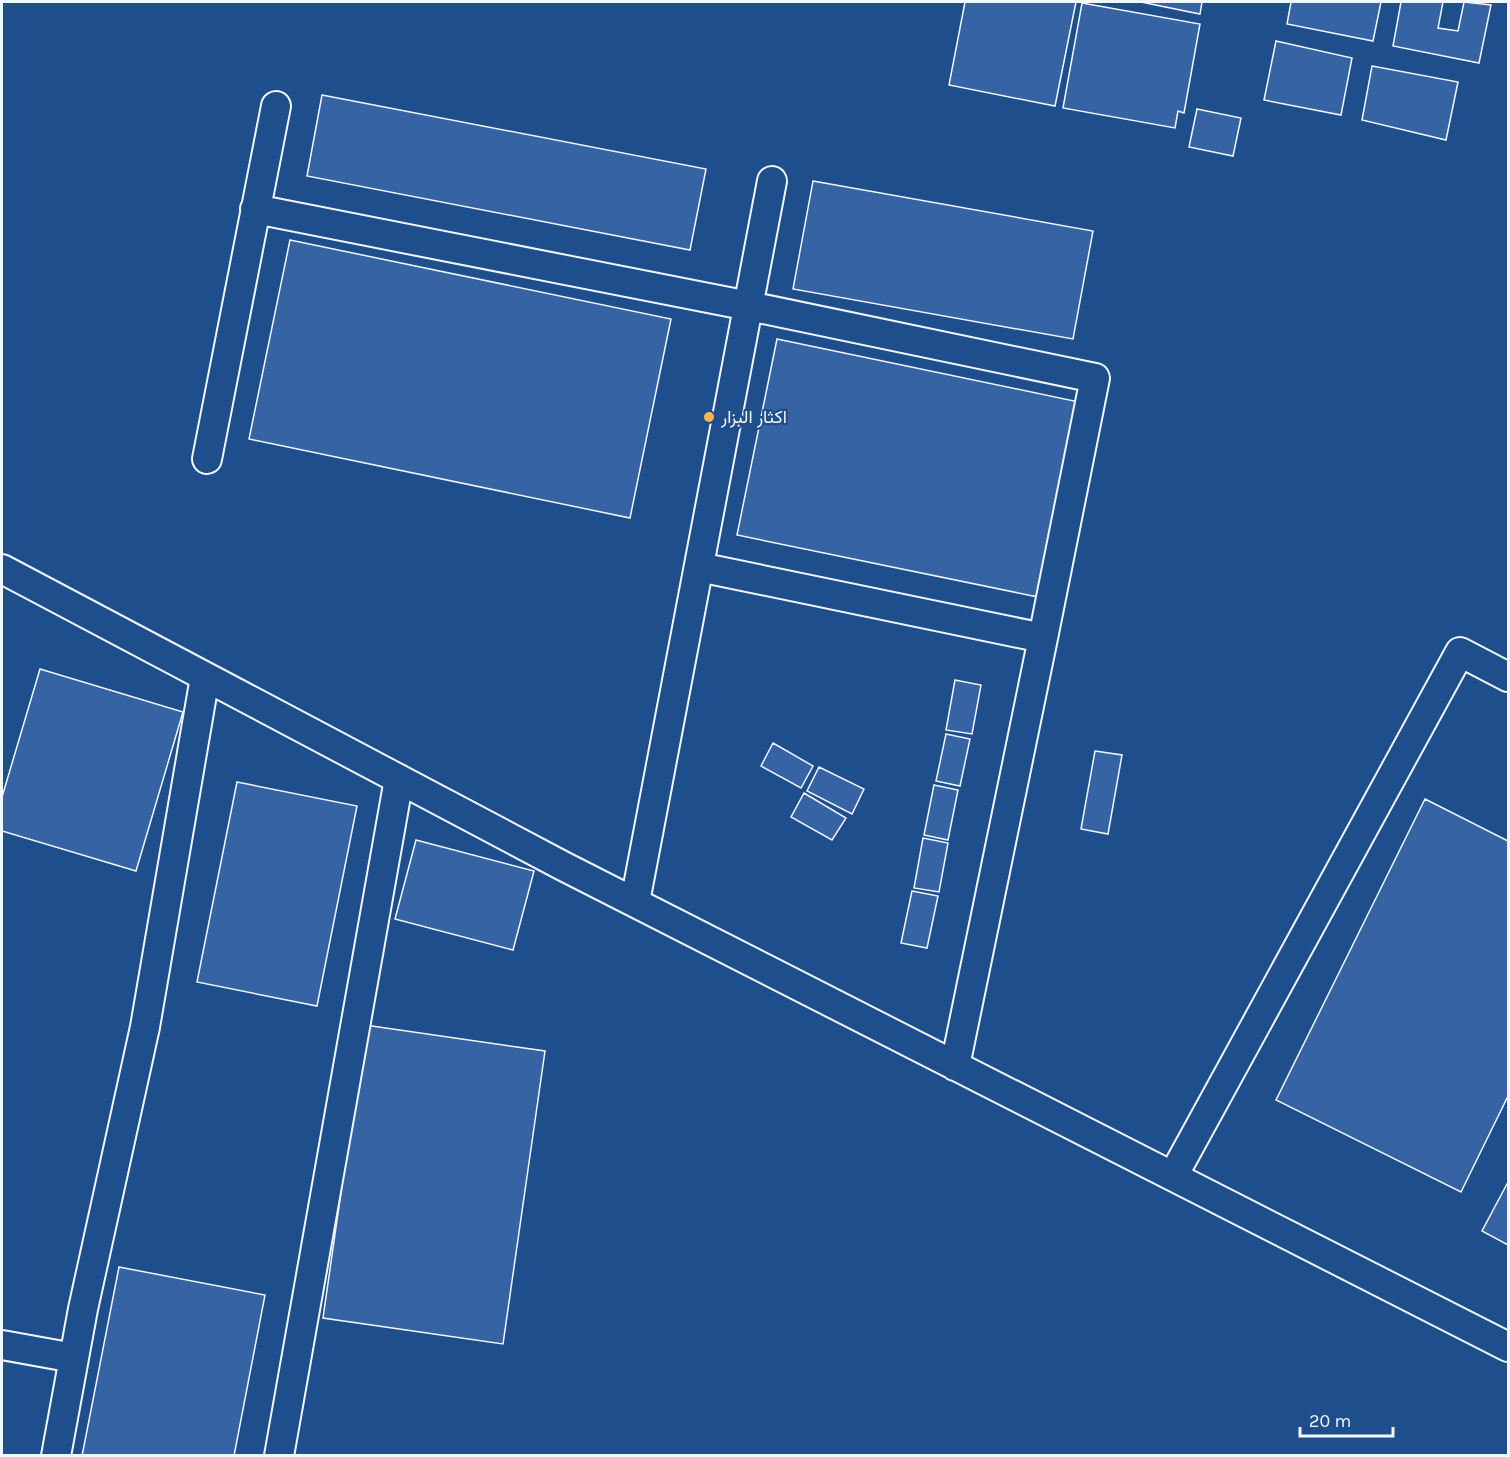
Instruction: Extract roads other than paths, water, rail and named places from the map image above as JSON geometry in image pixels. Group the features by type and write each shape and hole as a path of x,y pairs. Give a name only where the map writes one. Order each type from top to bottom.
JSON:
{"street":[{"path":"207,459 276,106"},
{"path":"635,902 772,181"},
{"path":"255,209 749,306 1095,378 955,1066"},
{"path":"699,567 1043,638"},
{"path":"2,569 635,902 1509,1347"},
{"path":"1173,1176 1460,652 1509,677"},
{"path":"56,1455 96,1245 145,1027 205,677"},
{"path":"279,1455 399,779"},
{"path":"2,1345 74,1358"}],"place":[{"name":"اكثار البزار","path":"709,417"}]}
